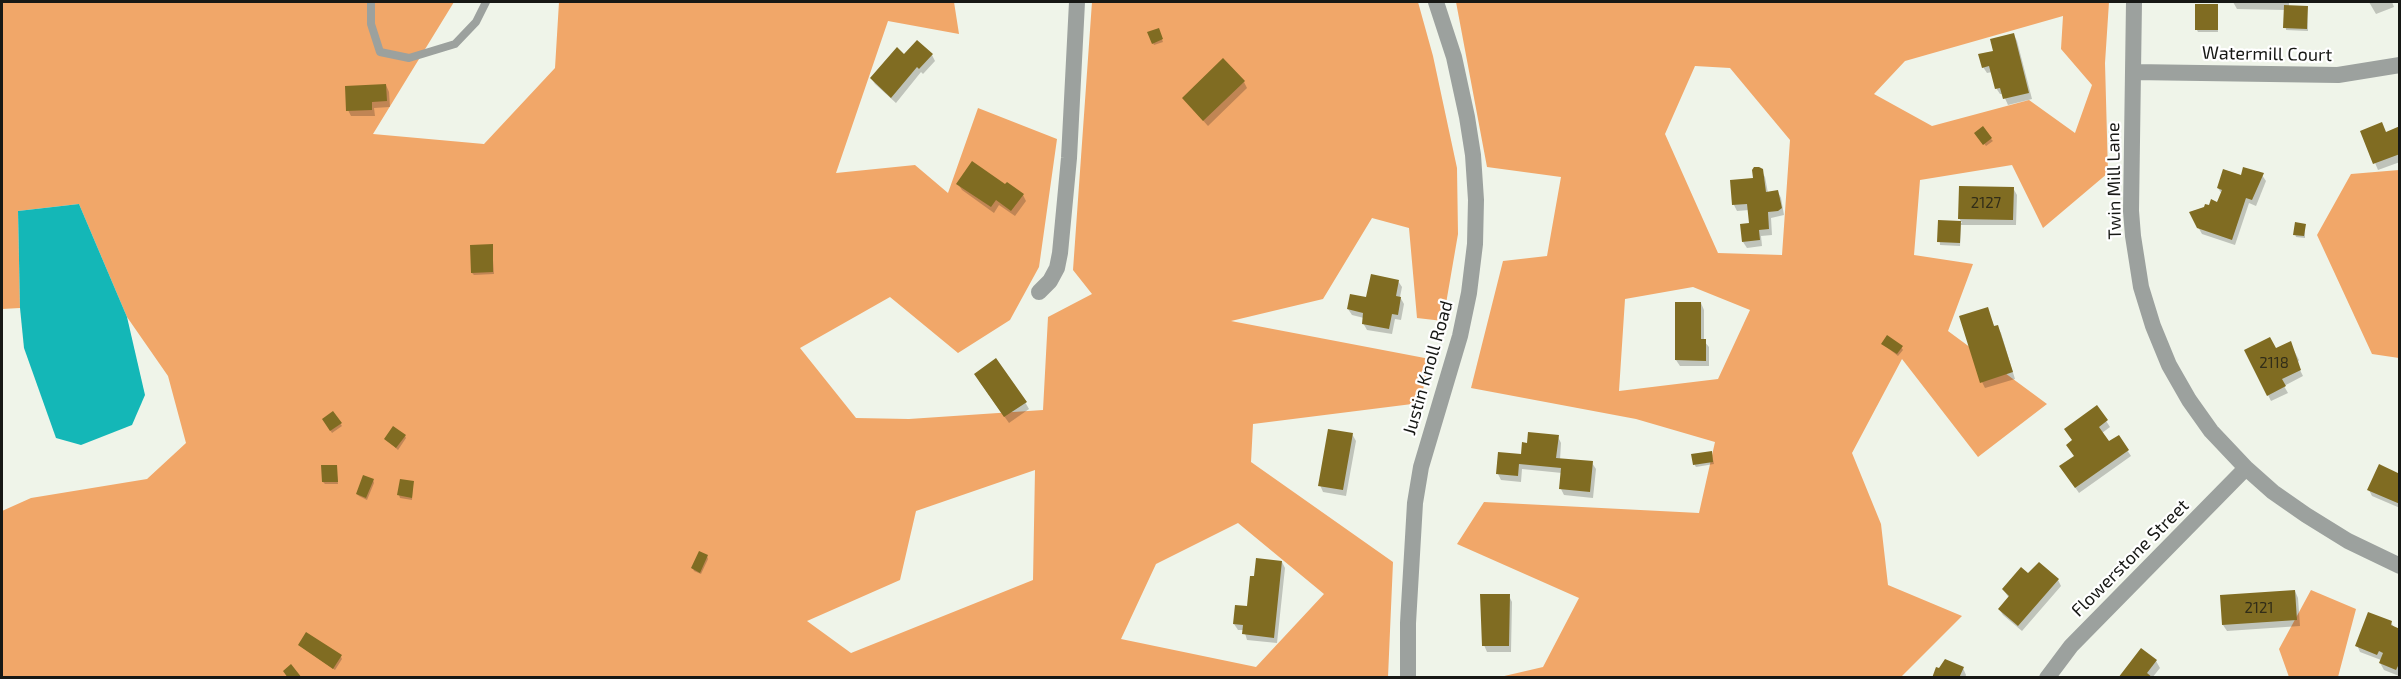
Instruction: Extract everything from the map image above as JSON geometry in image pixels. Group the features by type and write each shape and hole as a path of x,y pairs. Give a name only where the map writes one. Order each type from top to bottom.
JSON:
{"street":[{"path":"1039,292 1050,281 1057,268 1060,253 1069,158 1077,2"},
{"name":"Justin Knoll Road","path":"1408,678 1408,629 1415,503 1431,426 1460,336 1469,293 1475,233 1476,200 1473,155 1467,117 1456,65 1436,2"},
{"name":"Twin Mill Lane","path":"2134,2 2131,212 2134,251 2141,287 2169,365 2189,400 2211,431 2246,468 2273,492 2348,541 2400,567"},
{"name":"Watermill Court","path":"2133,72 2338,75 2400,65"},
{"name":"Flowerstone Street","path":"2047,678 2071,645 2246,468"}],"lane":[{"path":"371,2 371,24 380,51 409,58 454,44 476,22 486,2"}],"shaded area":[{"path":"2,2 454,2 373,134 484,144 555,68 559,2 954,2 959,34 888,21 836,173 915,165 948,193 978,108 1057,139 1039,267 1010,320 958,353 890,297 800,348 856,418 909,419 1043,410 1048,317 1092,294 1073,270 1092,2 1418,2 1433,56 1457,168 1458,234 1443,321 1417,318 1409,228 1372,218 1323,299 1231,321 1430,359 1420,403 1253,424 1251,462 1393,562 1388,677 2,677 2,511 31,498 147,479 186,443 168,376 127,317 79,204 18,211 20,308 2,309","holes":["1035,470 1033,580 851,653 807,621 900,580 916,511","1238,523 1324,594 1256,667 1121,639 1156,564"]},
{"path":"1456,2 2109,2 2105,63 2108,173 2043,228 2012,165 1920,180 1914,255 1973,264 1948,331 2047,404 1978,457 1902,359 1852,453 1881,524 1888,585 1962,616 1901,677 1500,677 1543,667 1579,598 1457,544 1484,502 1699,513 1715,442 1636,419 1471,388 1503,261 1547,256 1561,177 1487,167","holes":["2063,16 2061,49 2092,85 2075,133 2029,100 1932,126 1874,94 1905,61","1695,66 1730,68 1790,140 1782,255 1718,253 1665,134","1693,287 1750,310 1718,379 1619,391 1625,299"]},
{"path":"2400,170 2399,358 2372,354 2317,235 2351,174"},
{"path":"2311,590 2356,609 2338,677 2289,677 2279,649"}],"water":[{"path":"79,204 127,317 145,395 132,425 81,445 56,438 24,348 20,308 18,211"}],"building":[{"path":"2195,4 2218,4 2218,30 2195,30"},
{"path":"2284,5 2308,6 2307,29 2283,28"},
{"path":"1159,28 1163,39 1152,44 1147,32"},
{"path":"2014,33 2029,93 2003,99 2000,88 1995,89 1989,66 1982,68 1978,54 1993,51 1990,39"},
{"path":"917,40 933,54 919,69 917,67 891,98 870,78 897,47 904,54"},
{"path":"1223,58 1245,81 1203,121 1182,98"},
{"path":"386,84 387,101 372,102 372,110 346,111 345,86"},
{"path":"2382,122 2386,132 2400,126 2400,154 2373,164 2360,131"},
{"path":"1983,126 1992,138 1983,145 1974,133"},
{"path":"972,161 1024,194 1011,211 996,200 991,207 956,184"},
{"path":"1754,167 1763,169 1766,192 1778,190 1782,208 1768,212 1769,229 1759,230 1760,240 1742,242 1740,224 1749,223 1747,204 1732,205 1730,180 1753,178"},
{"path":"2243,167 2264,173 2252,200 2246,198 2232,240 2197,228 2189,212 2204,207 2205,204 2209,205 2211,199 2217,202 2222,190 2217,188 2223,169 2241,175"},
{"path":"1959,186 2014,187 2013,220 1958,219"},
{"path":"1938,220 1961,221 1960,243 1937,242"},
{"path":"2295,222 2306,224 2304,236 2293,235"},
{"path":"493,244 493,272 471,273 470,245"},
{"path":"1371,274 1399,280 1396,296 1401,297 1398,315 1392,314 1389,329 1362,324 1363,313 1347,309 1350,294 1366,297"},
{"path":"1675,302 1701,302 1701,339 1706,339 1706,361 1675,360"},
{"path":"1988,307 1994,326 1998,325 2013,372 1980,383 1959,316"},
{"path":"1887,335 1903,346 1897,354 1881,344"},
{"path":"2270,337 2276,348 2291,341 2301,370 2282,379 2286,386 2267,396 2244,350"},
{"path":"996,358 1027,402 1004,417 974,374"},
{"path":"2097,405 2108,420 2099,427 2109,441 2119,435 2129,450 2075,488 2059,466 2074,456 2066,445 2072,440 2064,429"},
{"path":"333,411 342,423 330,431 322,419"},
{"path":"393,426 406,435 396,448 384,439"},
{"path":"1328,429 1353,433 1343,490 1318,486"},
{"path":"1528,432 1559,435 1556,458 1593,461 1590,492 1559,489 1561,468 1519,464 1518,476 1496,474 1498,452 1521,454 1522,442 1527,443"},
{"path":"1712,451 1713,462 1693,465 1691,454"},
{"path":"2379,464 2400,474 2400,504 2367,490"},
{"path":"321,465 337,465 338,482 322,482"},
{"path":"363,475 374,479 366,498 356,494"},
{"path":"400,479 414,481 412,498 397,495"},
{"path":"699,551 708,555 700,573 691,568"},
{"path":"1256,558 1282,561 1274,638 1242,634 1243,625 1233,624 1235,605 1247,606 1250,576 1254,576"},
{"path":"2039,562 2059,579 2018,626 1998,609 2009,596 2002,589 2021,567 2028,573"},
{"path":"2295,590 2297,620 2222,625 2220,595"},
{"path":"1480,594 1510,594 1509,646 1482,646"},
{"path":"2368,612 2392,621 2391,625 2400,629 2400,662 2396,670 2379,663 2383,653 2379,651 2377,655 2355,646"},
{"path":"306,632 342,655 333,669 298,645"},
{"path":"2141,648 2157,660 2147,673 2153,678 2118,678"},
{"path":"1945,659 1964,667 1959,678 1932,678 1936,667 1939,668"},
{"path":"291,664 302,678 288,678 283,671"}]}
